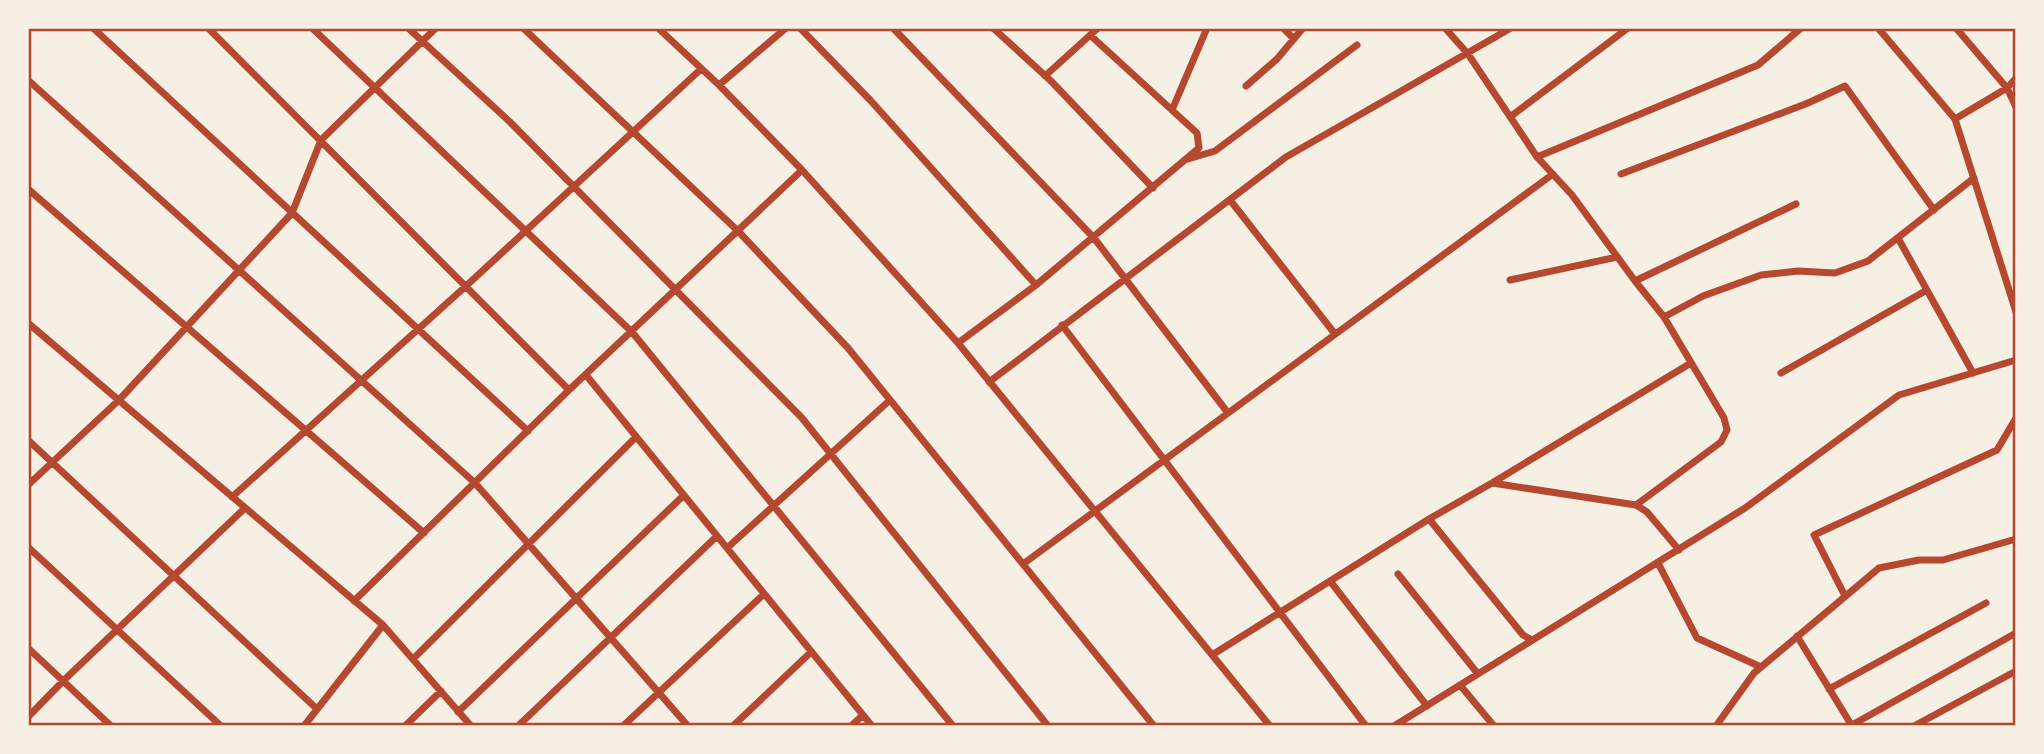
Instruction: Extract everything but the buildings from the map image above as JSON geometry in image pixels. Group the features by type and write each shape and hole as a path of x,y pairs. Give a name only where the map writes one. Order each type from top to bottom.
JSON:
{"street":[{"path":"93,28 528,431"},
{"path":"208,28 569,390"},
{"path":"312,28 632,332 953,726"},
{"path":"408,28 510,122 802,418 1048,726"},
{"path":"28,485 118,400 292,213 321,140 436,28"},
{"path":"523,28 738,231 848,348 1154,726"},
{"path":"658,28 719,85 802,170 958,343 1270,726"},
{"path":"665,35 672,28"},
{"path":"719,85 786,28"},
{"path":"800,28 872,101 1036,285"},
{"path":"893,28 1094,238 1228,413"},
{"path":"993,28 1045,76 1153,188"},
{"path":"1045,76 1098,28"},
{"path":"1172,110 1208,28"},
{"path":"1283,28 1294,39"},
{"path":"1246,86 1277,59 1303,28"},
{"path":"989,382 1286,157 1511,28"},
{"path":"1510,117 1628,28"},
{"path":"1537,157 1758,65 1801,28"},
{"path":"1878,28 1955,119 2016,312"},
{"path":"1956,28 2007,88 2016,107"},
{"path":"1450,30 1537,157 1572,195 1634,281 1664,317 1724,418 1727,430 1721,442 1636,505"},
{"path":"958,343 1036,285 1199,148 1197,133 1090,35"},
{"path":"1185,160 1215,151 1357,45"},
{"path":"232,497 634,133 701,69"},
{"path":"1955,119 2007,88 2016,78"},
{"path":"28,80 475,483 688,726"},
{"path":"1622,174 1808,103 1845,86 1934,210"},
{"path":"355,601 569,390 802,170"},
{"path":"1023,564 1553,174"},
{"path":"1664,317 1703,296 1761,275 1798,271 1835,273 1868,261 1974,178"},
{"path":"28,189 424,533"},
{"path":"1230,200 1335,334"},
{"path":"1634,281 1796,204"},
{"path":"1898,238 1973,373"},
{"path":"1510,280 1617,257"},
{"path":"1781,373 1927,290"},
{"path":"28,323 383,625 471,726"},
{"path":"1062,325 1366,726"},
{"path":"1394,726 1745,508 1899,395 2016,360"},
{"path":"1212,655 1429,519 1492,484 1691,363"},
{"path":"586,375 872,726"},
{"path":"727,548 890,400"},
{"path":"1845,596 1814,535 1997,450 2016,418"},
{"path":"413,659 636,437"},
{"path":"28,440 317,709"},
{"path":"1492,484 1636,505 1647,512 1679,550"},
{"path":"458,712 684,495"},
{"path":"28,717 245,508"},
{"path":"1429,519 1523,635 1532,640"},
{"path":"518,726 717,536"},
{"path":"1716,726 1754,673 1879,568 1919,560 1943,560 2016,539"},
{"path":"28,547 221,726"},
{"path":"1658,563 1697,638 1761,667"},
{"path":"1398,574 1478,674"},
{"path":"1330,581 1427,706"},
{"path":"623,726 764,594"},
{"path":"1829,689 1986,603"},
{"path":"304,726 383,625"},
{"path":"1797,636 1852,726 2016,633"},
{"path":"28,648 111,726"},
{"path":"733,726 811,652"},
{"path":"1914,726 2016,671"},
{"path":"1460,685 1494,726"},
{"path":"405,726 441,691"},
{"path":"851,726 863,715"}]}
